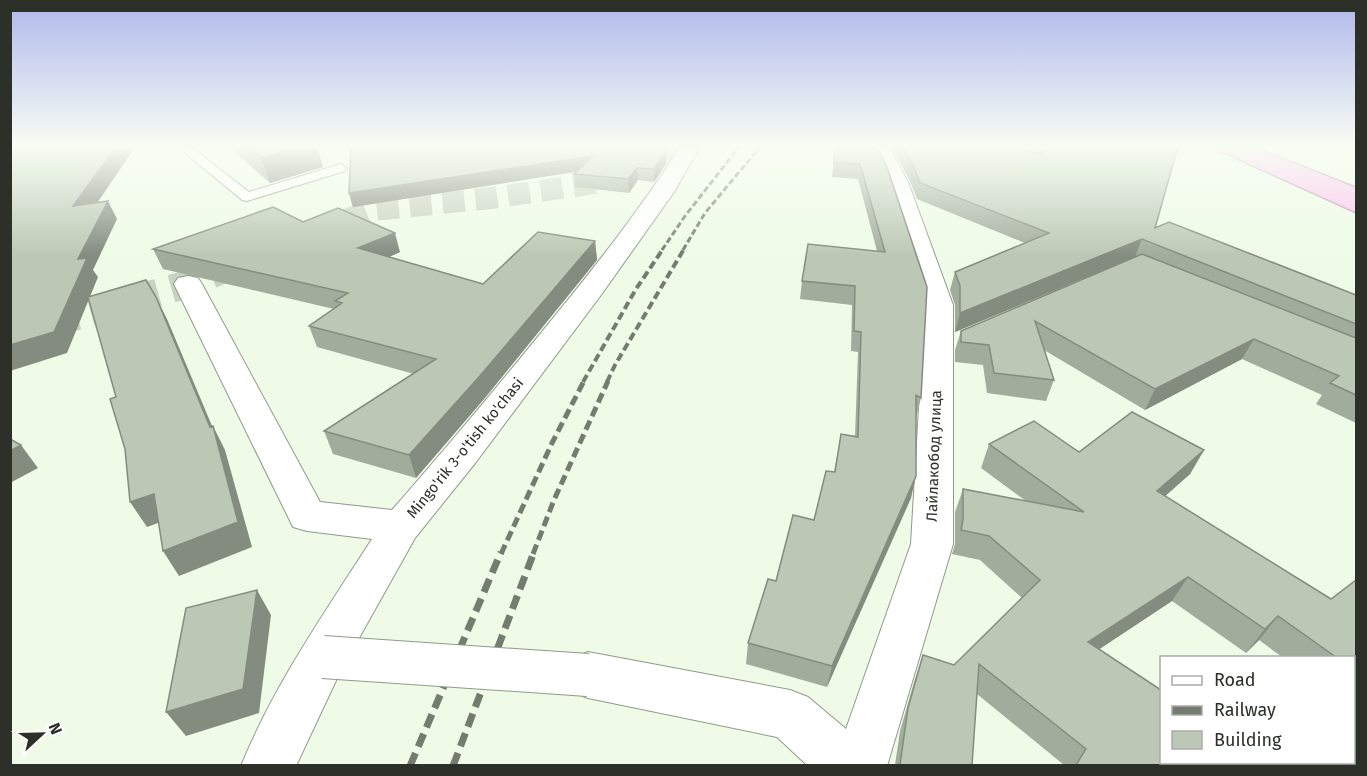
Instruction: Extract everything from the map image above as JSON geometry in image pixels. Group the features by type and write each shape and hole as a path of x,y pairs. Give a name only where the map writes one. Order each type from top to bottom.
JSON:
{"street":[{"name":"Mingo'rik 3-o'tish ko'chasi","path":"267,765 323,657 401,527 463,453 591,288 668,183"},
{"name":"Лайлакобод улица","path":"860,765 932,544 948,344 939,305 897,183"},
{"path":"188,284 307,516 401,527"},
{"path":"323,657 588,675 790,715 849,765"}],"lane":[{"path":"229,183 247,197 292,183"}],"shaded area":[{"path":"1290,183 1346,183 1356,187 1356,213"}],"building":[{"path":"10,183 90,183 73,206 108,201 78,259 87,258 54,332 10,345"},
{"path":"349,183 414,183 349,193"},
{"path":"865,183 892,183 927,287 921,398 916,395 916,476 832,666 748,643 768,579 776,581 793,515 814,520 826,471 835,472 841,434 858,437 861,332 854,331 855,286 802,281 808,244 885,252"},
{"path":"921,183 1168,183 1155,228 1169,222 1356,295 1356,324 1142,239 960,313 960,286 955,272 1049,233"},
{"path":"273,207 303,222 338,208 395,233 358,248 483,284 538,232 595,241 409,455 324,431 436,359 309,326 342,303 335,301 348,293 153,249"},
{"path":"1142,254 1356,338 1356,395 1330,383 1339,376 1254,339 1155,389 1035,321 1054,380 994,373 989,345 961,342 961,331"},
{"path":"146,280 156,297 210,427 213,426 238,522 163,551 154,494 130,502 125,449 110,399 116,397 88,297"},
{"path":"1132,412 1204,450 1157,491 1331,599 1356,580 1356,672 1355,656 1335,656 1278,616 1265,629 1188,577 1088,642 1160,689 1160,764 1209,765 1076,765 1086,749 979,664 972,765 900,765 908,708 923,655 954,665 1040,580 989,536 961,530 963,489 1084,512 989,444 1034,421 1079,452"},
{"path":"10,439 21,445 10,451"},
{"path":"257,590 243,689 166,712 186,608"},
{"path":"1233,764 1349,764 1349,765"}],"tunnel":[{"path":"315,232 372,210 491,198 594,183"},
{"path":"10,335 188,284 242,262"}],"railway":[{"path":"662,250 711,183"},
{"path":"683,250 705,213 730,183"},
{"path":"583,382 636,289 663,249"},
{"path":"607,382 684,249"},
{"path":"501,554 552,443 584,381"},
{"path":"533,554 554,500 608,381"},
{"path":"410,766 501,552"},
{"path":"453,766 534,552"}]}
